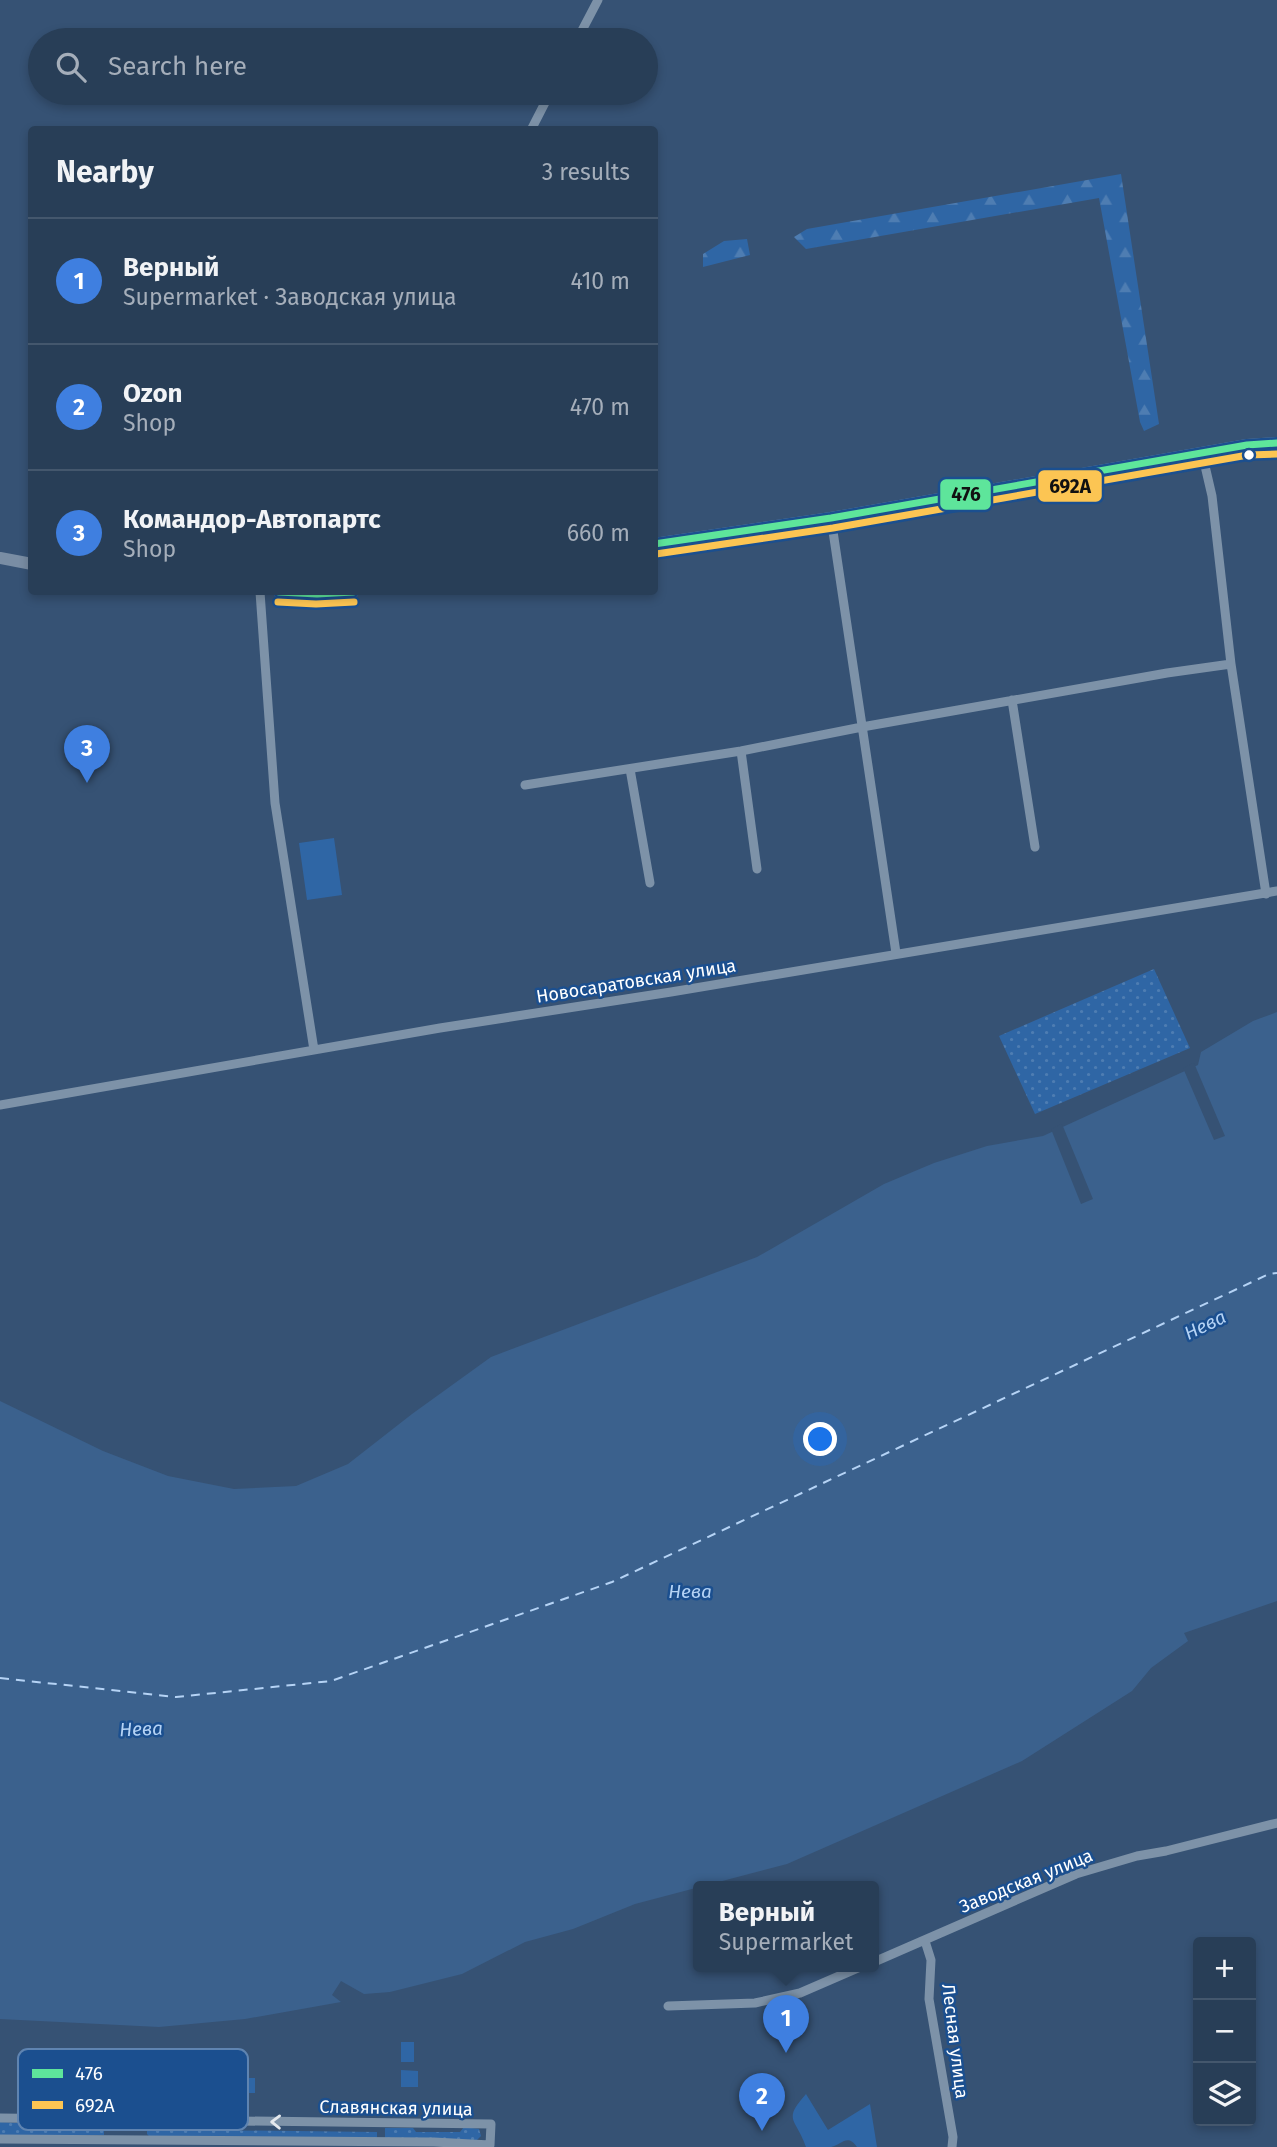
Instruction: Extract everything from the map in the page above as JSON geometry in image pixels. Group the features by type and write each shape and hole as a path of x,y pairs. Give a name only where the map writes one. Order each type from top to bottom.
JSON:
{"main road":[{"path":"658,543 831,518 1247,445 1277,443"},
{"path":"0,558 28,563"}],"street":[{"path":"584,28 598,0"},
{"path":"533,126 544,105"},
{"path":"1202,453 1212,496 1231,664 1266,894"},
{"path":"831,518 896,953"},
{"path":"260,595 275,803 314,1050"},
{"path":"525,785 741,751 1012,700 1231,664"},
{"path":"1012,700 1035,846"},
{"path":"741,751 758,869"},
{"path":"630,769 650,883"},
{"name":"Новосаратовская улица","path":"0,1105 314,1050 1277,891"},
{"name":"Заводская улица","path":"879,1960 1076,1874 1137,1856 1166,1852 1277,1823"},
{"name":"Лесная улица","path":"925,1941 931,1960 929,1999 953,2137 952,2147"},
{"path":"668,2006 755,2003 800,1993 848,1972"},
{"name":"Славянская улица","path":"0,2118 18,2118"},
{"name":"Славянская улица","path":"0,2139 490,2144 491,2124 248,2121"},
{"path":"134,2130 134,2140"}],"green space":[{"path":"1121,174 1159,424 1144,431 1140,422 1099,198 806,249 794,237 807,229"},
{"path":"747,239 750,255 703,267 703,254 724,241"},
{"path":"334,838 342,895 307,900 299,843"},
{"path":"1154,969 1190,1048 1035,1114 999,1036"},
{"path":"401,2042 414,2042 414,2062 401,2062"},
{"path":"401,2070 418,2071 418,2087 401,2087"},
{"path":"248,2078 255,2078 255,2093 248,2093"},
{"path":"806,2094 828,2130 870,2104 877,2147 857,2147 847,2140 831,2147 806,2147 793,2115"},
{"path":"0,2122 18,2123 18,2130 104,2130 104,2135 0,2135"},
{"path":"464,2127 479,2129 481,2136 477,2140 385,2139 385,2128 413,2128 416,2132 460,2132"},
{"path":"147,2130 377,2132 377,2139 149,2136"}],"water":[{"name":"Нева","path":"1277,1012 1277,1601 1184,1633 1188,1641 1151,1668 1132,1691 1022,1761 787,1864 722,1881 693,1881 693,1889 635,1904 573,1929 525,1942 462,1974 390,1992 364,1994 341,1981 332,1995 341,2002 245,2019 159,2027 0,2019 0,1401 103,1451 168,1476 234,1489 296,1486 348,1464 491,1357 757,1257 884,1184 934,1163 987,1146 1043,1136 1198,1065 1201,1052 1253,1021"}],"pier":[{"path":"1194,1063 1225,1136 1214,1140 1183,1068"},
{"path":"1062,1124 1093,1199 1081,1204 1051,1129"}],"ferry route":[{"path":"0,1678 176,1697 331,1681 612,1582 1269,1274 1277,1273"}],"transit line":[{"name":"476","path":"658,543 831,518 1247,445 1277,443"},
{"name":"692А","path":"658,554 833,528 1248,455 1277,454"},
{"name":"692А","path":"278,602 354,602"}],"place":[{"name":"Командор-Автопартс","path":"87,783"},
{"name":"Верный","path":"786,2053"},
{"name":"Ozon","path":"762,2131"}]}
